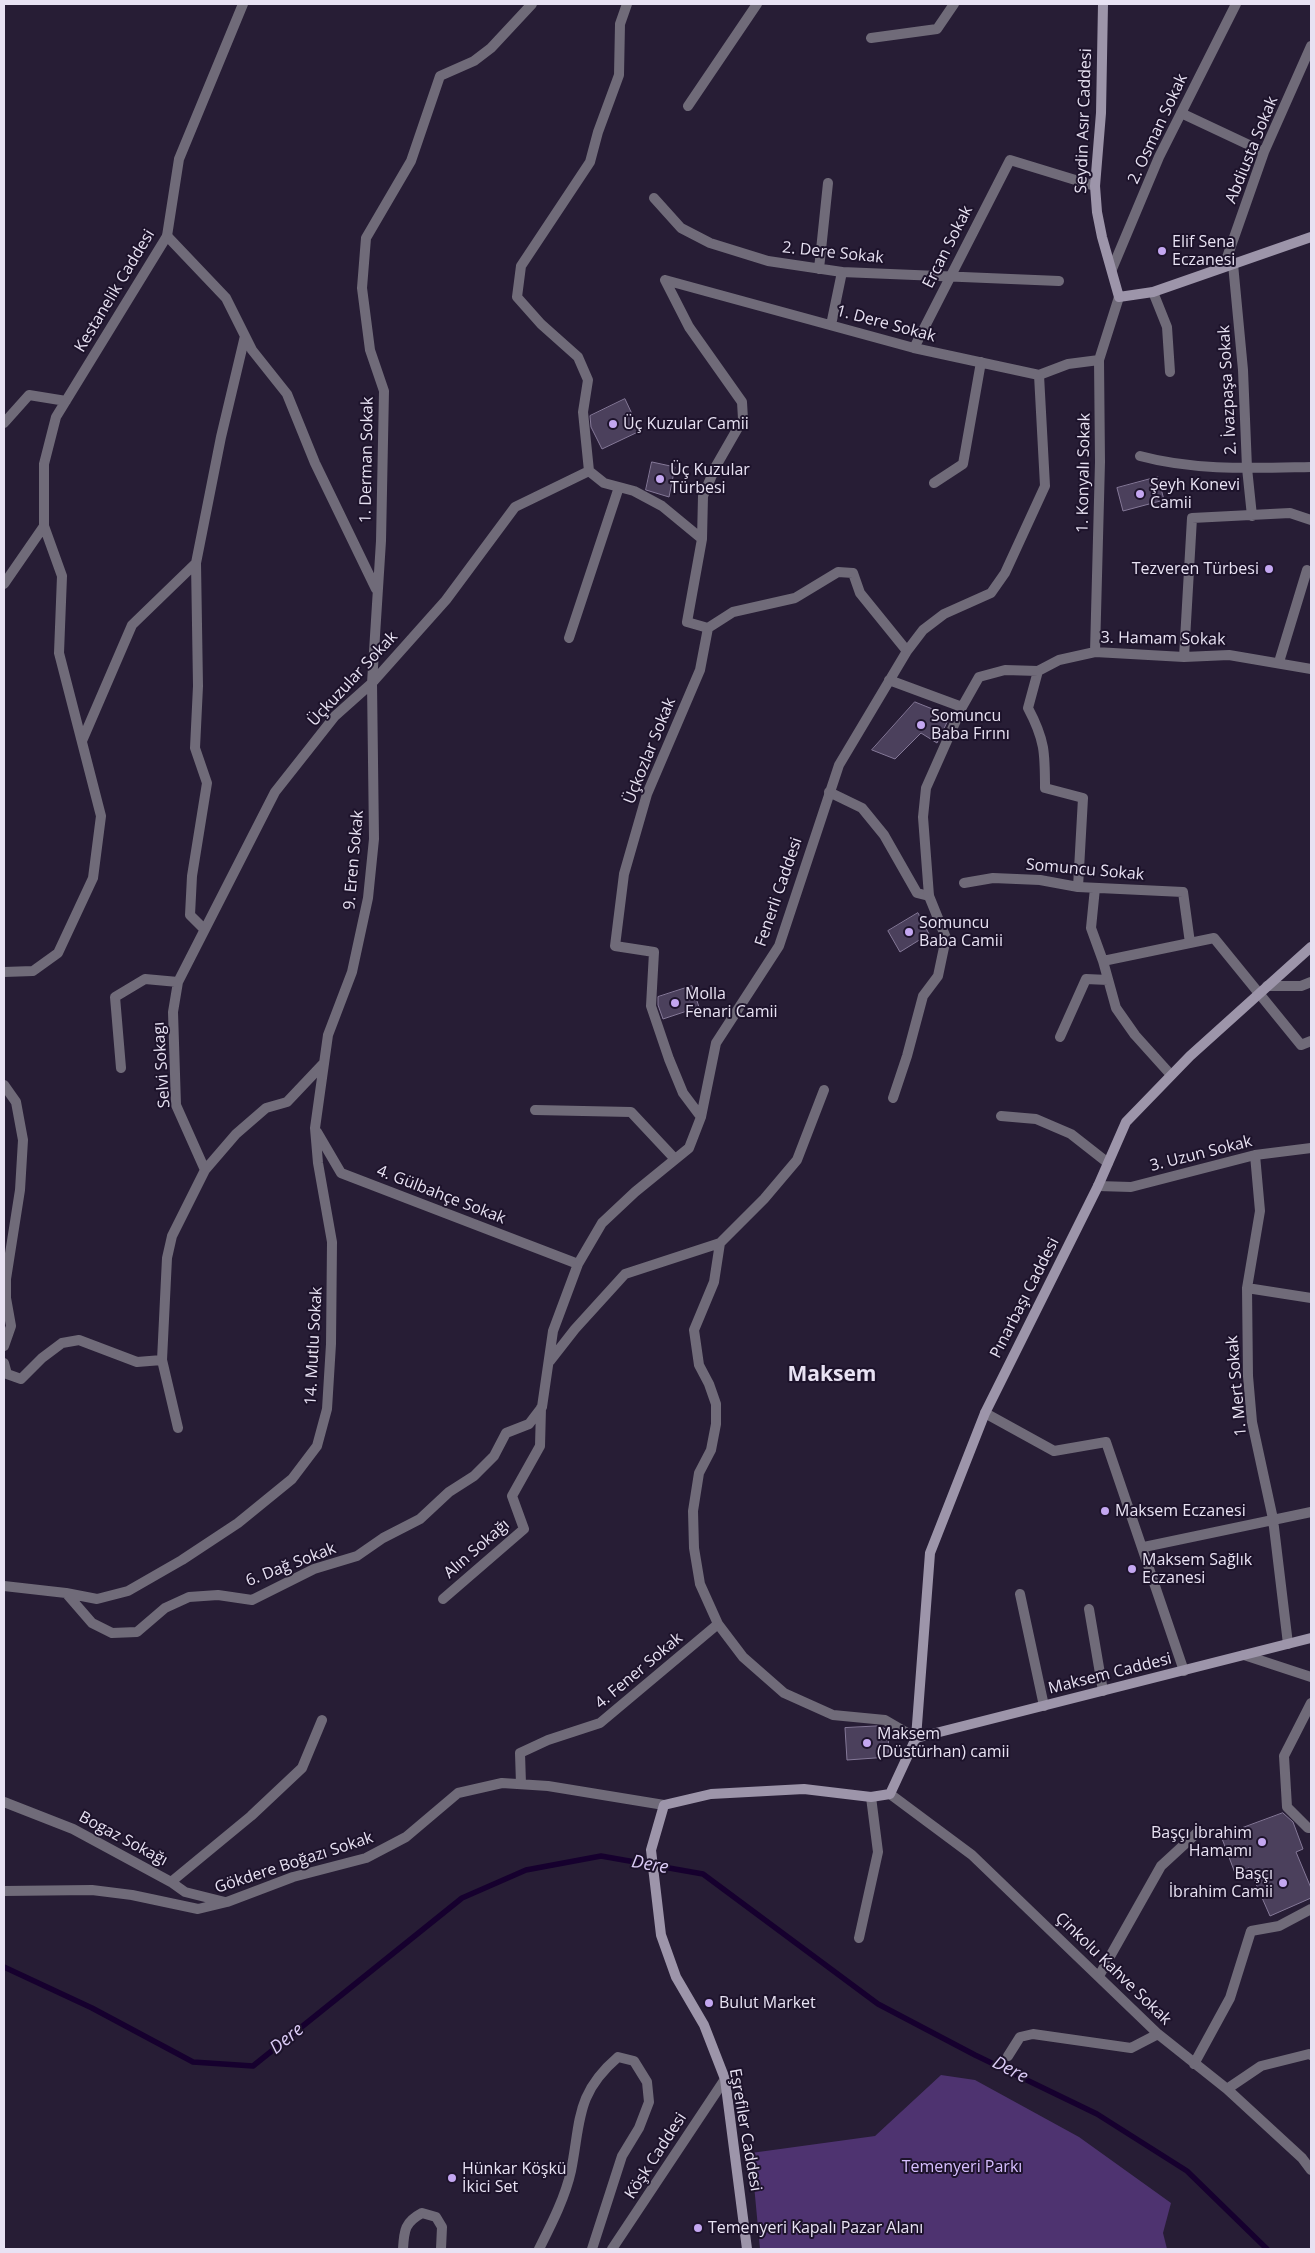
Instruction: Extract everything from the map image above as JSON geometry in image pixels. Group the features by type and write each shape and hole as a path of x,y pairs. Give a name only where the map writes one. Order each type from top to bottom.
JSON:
{"main road":[{"name":"Seydin Asır Caddesi","path":"1103,4 1101,112 1094,186 1096,212 1119,297"},
{"path":"1119,297 1153,292 1311,237"},
{"name":"Pınarbaşı Caddesi","path":"916,1738 930,1553 986,1413 1098,1186 1126,1122 1190,1056 1311,947"},
{"name":"Maksem Caddesi","path":"916,1738 1311,1638"},
{"path":"664,1805 711,1794 794,1790 872,1796 890,1794 916,1738"},
{"name":"Eşrefiler Caddesi","path":"664,1805 651,1850 661,1935 676,1977 704,2025 725,2080 747,2249"}],"street":[{"name":"Kestanelik Caddesi","path":"44,526 44,464 56,417 167,236 179,159 242,4"},
{"name":"1. Derman Sokak","path":"372,683 381,541 384,391 370,350 362,288 366,238 411,161 440,76 474,61 491,48 532,4"},
{"path":"627,4 620,24 619,75 598,132 590,162 521,266 517,297 541,324 578,357 588,380 583,412 589,471 604,483 634,491 662,506 702,539 687,622 708,628 733,612 795,598 838,572 853,573 860,593 907,651"},
{"path":"688,106 757,4"},
{"path":"871,38 937,29 954,4"},
{"name":"2. Osman Sokak","path":"1112,269 1159,157 1236,4"},
{"name":"Abdiusta Sokak","path":"1229,265 1264,152 1311,46"},
{"path":"1181,113 1264,152"},
{"name":"Ercan Sokak","path":"914,348 1010,160 1094,186"},
{"path":"819,268 828,183"},
{"name":"2. Dere Sokak","path":"654,198 681,228 710,244 768,260 842,272 1059,281"},
{"path":"167,236 226,298 252,350 287,394 315,463 377,590"},
{"name":"2. İvazpaşa Sokak","path":"1229,265 1243,370 1247,468 1252,516"},
{"path":"831,325 842,272"},
{"name":"1. Dere Sokak","path":"702,539 703,496 716,466 743,418 742,402 689,327 665,280 914,348 1039,375"},
{"path":"1153,292 1167,327 1170,372"},
{"name":"1. Konyalı Sokak","path":"1094,652 1100,462 1099,360 1119,297"},
{"path":"204,929 190,915 192,876 207,783 195,748 198,686 196,562 221,437 245,336"},
{"path":"1039,375 1068,364 1099,360"},
{"path":"934,483 963,464 981,362"},
{"name":"Fenerli Caddesi","path":"550,1361 553,1331 578,1264 602,1223 635,1192 688,1148 701,1117 716,1043 779,946 839,765 907,651 923,630 944,614 991,593 1005,573 1045,486 1039,375"},
{"path":"4,423 29,395 66,401"},
{"path":"1140,456 1162,462 1247,468 1311,467"},
{"name":"Üçkuzular Sokak","path":"178,982 275,792 335,716 372,683 446,600 515,507 589,471"},
{"path":"569,638 619,487"},
{"path":"1184,657 1192,518 1290,513 1311,520"},
{"path":"4,584 44,526"},
{"path":"4,972 32,971 58,953 94,878 101,816 59,654 62,576 44,526"},
{"path":"82,741 132,626 196,562"},
{"path":"1279,662 1307,570"},
{"name":"Üçkozlar Sokak","path":"701,1117 683,1093 651,1006 654,952 615,946 624,874 646,794 700,670 708,628"},
{"name":"3. Hamam Sokak","path":"929,896 924,817 926,788 962,707 979,677 1005,670 1038,671 1059,660 1094,652 1184,657 1229,655 1279,662 1311,669"},
{"path":"1038,671 1028,708 1038,726 1045,750 1045,788 1083,798 1078,887"},
{"path":"889,680 962,707"},
{"name":"9. Eren Sokak","path":"323,1064 328,1035 352,972 368,898 374,839 372,683"},
{"path":"829,792 862,808 884,835 917,893 929,896 946,938 938,976 922,996 908,1056 892,1098"},
{"name":"Somuncu Sokak","path":"964,883 993,878 1040,880 1078,887 1183,892 1190,943"},
{"path":"1095,888 1090,928 1104,961 1116,1008 1135,1035 1171,1076"},
{"path":"1104,961 1214,938 1301,1045 1311,1041"},
{"path":"121,1068 115,997 145,979 178,982"},
{"path":"1060,1037 1086,979 1108,980"},
{"name":"Selvi Sokagı","path":"178,982 173,1012 176,1105 205,1170"},
{"path":"1268,986 1301,986 1311,982"},
{"path":"178,1428 162,1360 166,1279 172,1236 205,1170 236,1134 266,1108 287,1102 323,1064"},
{"name":"14. Mutlu Sokak","path":"66,1593 97,1599 128,1591 182,1560 238,1523 292,1479 317,1446 327,1409 331,1344 332,1242 318,1163 315,1128 323,1064"},
{"path":"4,1085 16,1102 23,1140 20,1190 6,1279 5,1298 11,1326 4,1346"},
{"path":"541,1408 550,1361 575,1329 626,1274 720,1243 764,1199 797,1160 824,1090"},
{"path":"535,1110 631,1112 675,1159"},
{"path":"1000,1116 1036,1119 1071,1134 1108,1163"},
{"name":"4. Gülbahçe Sokak","path":"315,1128 341,1172 578,1264"},
{"name":"3. Uzun Sokak","path":"1098,1186 1131,1186 1255,1155 1311,1148"},
{"name":"1. Mert Sokak","path":"1255,1155 1260,1211 1246,1288 1248,1376 1252,1422 1273,1519 1288,1644"},
{"path":"720,1243 714,1282 694,1330 699,1365 709,1384 716,1404 716,1417 710,1450 700,1472 692,1511 694,1548 700,1584 718,1624 743,1657 784,1693 833,1715 884,1720 916,1738"},
{"path":"1246,1288 1311,1298"},
{"path":"4,1363 8,1374 21,1379 42,1358 62,1343 79,1340 137,1362 162,1360"},
{"name":"6. Dağ Sokak","path":"66,1593 92,1624 112,1633 137,1632 165,1608 189,1597 218,1595 252,1600 314,1569 357,1556 383,1538 420,1519 449,1492 474,1476 494,1456 506,1433 529,1424 541,1408"},
{"name":"Alın Sokağı","path":"443,1599 524,1528 512,1496 540,1446 541,1408"},
{"path":"986,1413 1054,1451 1106,1442 1144,1548 1184,1670"},
{"path":"1144,1548 1311,1512"},
{"path":"4,1586 66,1593"},
{"path":"1020,1594 1044,1706"},
{"path":"1089,1609 1102,1691"},
{"name":"4. Fener Sokak","path":"521,1784 520,1753 548,1740 600,1723 718,1624"},
{"path":"1244,1656 1311,1677"},
{"path":"1311,1702 1284,1756 1287,1806 1308,1828 1311,1828"},
{"path":"171,1882 251,1816 302,1768 322,1720"},
{"name":"Gökdere Boğazı Sokak","path":"4,1891 92,1890 132,1895 198,1909 227,1902 293,1877 366,1858 406,1837 458,1793 502,1783 548,1786 664,1805"},
{"name":"Çinkolu Kahve Sokak","path":"890,1794 972,1855 1158,2034 1227,2089 1302,2158 1311,2170"},
{"path":"858,1938 878,1852 872,1796"},
{"name":"Bogaz Sokağı","path":"4,1802 73,1829 171,1882 185,1892 227,1902"},
{"path":"1099,1976 1162,1866 1199,1831"},
{"path":"1194,2064 1230,1998 1252,1931 1279,1926 1311,1909"},
{"path":"1008,2056 1020,2037 1033,2034 1131,2048 1158,2034"},
{"path":"1227,2089 1261,2066 1310,2051"},
{"path":"539,2249 559,2207 571,2172 577,2123 590,2086 604,2069 618,2057 634,2061 647,2082 649,2102 639,2128 622,2156 592,2249"},
{"name":"Köşk Caddesi","path":"612,2249 725,2080"},
{"path":"402,2249 404,2235 410,2219 422,2213 436,2217 442,2227 441,2249"}],"green space":[{"name":"Temenyeri Parkı","path":"941,2075 975,2080 1079,2137 1171,2203 1163,2233 1167,2249 760,2249 751,2153 875,2136"}],"building":[{"name":"Üç Kuzular Camii","path":"625,399 640,431 602,449 591,427 590,416"},
{"name":"Üç Kuzular Türbesi","path":"652,462 675,467 669,497 646,490"},
{"name":"Şeyh Konevi Camii","path":"1158,477 1164,500 1123,511 1117,488"},
{"name":"Somuncu Baba Fırını","path":"915,702 950,716 937,743 921,733 895,759 872,750"},
{"name":"Somuncu Baba Camii","path":"918,913 929,934 900,952 888,931"},
{"name":"Molla Fenari Camii","path":"692,986 699,1007 663,1019 658,1005 658,997"},
{"name":"Maksem (Düstürhan) camii","path":"879,1726 888,1730 889,1757 847,1760 845,1728"},
{"path":"1283,1813 1293,1822 1303,1849 1296,1852 1311,1888 1311,1898 1270,1916 1249,1868 1235,1873 1221,1836"}],"waterway":[{"name":"Dere","path":"4,1967 92,2008 193,2062 253,2066 462,1898 526,1870 601,1856 703,1874 878,2004 975,2055 1097,2114 1187,2171 1267,2249"}],"place":[{"name":"Elif Sena Eczanesi","path":"1162,251"},
{"name":"Üç Kuzular Camii","path":"613,424"},
{"name":"Üç Kuzular Türbesi","path":"660,479"},
{"name":"Şeyh Konevi Camii","path":"1140,494"},
{"name":"Tezveren Türbesi","path":"1269,569"},
{"name":"Somuncu Baba Fırını","path":"921,725"},
{"name":"Somuncu Baba Camii","path":"909,932"},
{"name":"Molla Fenari Camii","path":"675,1003"},
{"name":"Maksem Eczanesi","path":"1105,1511"},
{"name":"Maksem Sağlık Eczanesi","path":"1132,1569"},
{"name":"Maksem (Düstürhan) camii","path":"867,1743"},
{"name":"Başçı İbrahim Hamamı","path":"1262,1842"},
{"name":"Başçı İbrahim Camii","path":"1283,1883"},
{"name":"Bulut Market","path":"709,2003"},
{"name":"Hünkar Köşkü İkici Set","path":"452,2178"},
{"name":"Temenyeri Kapalı Pazar Alanı","path":"698,2228"}],"district":[{"name":"Maksem","path":"832,1375"}]}
